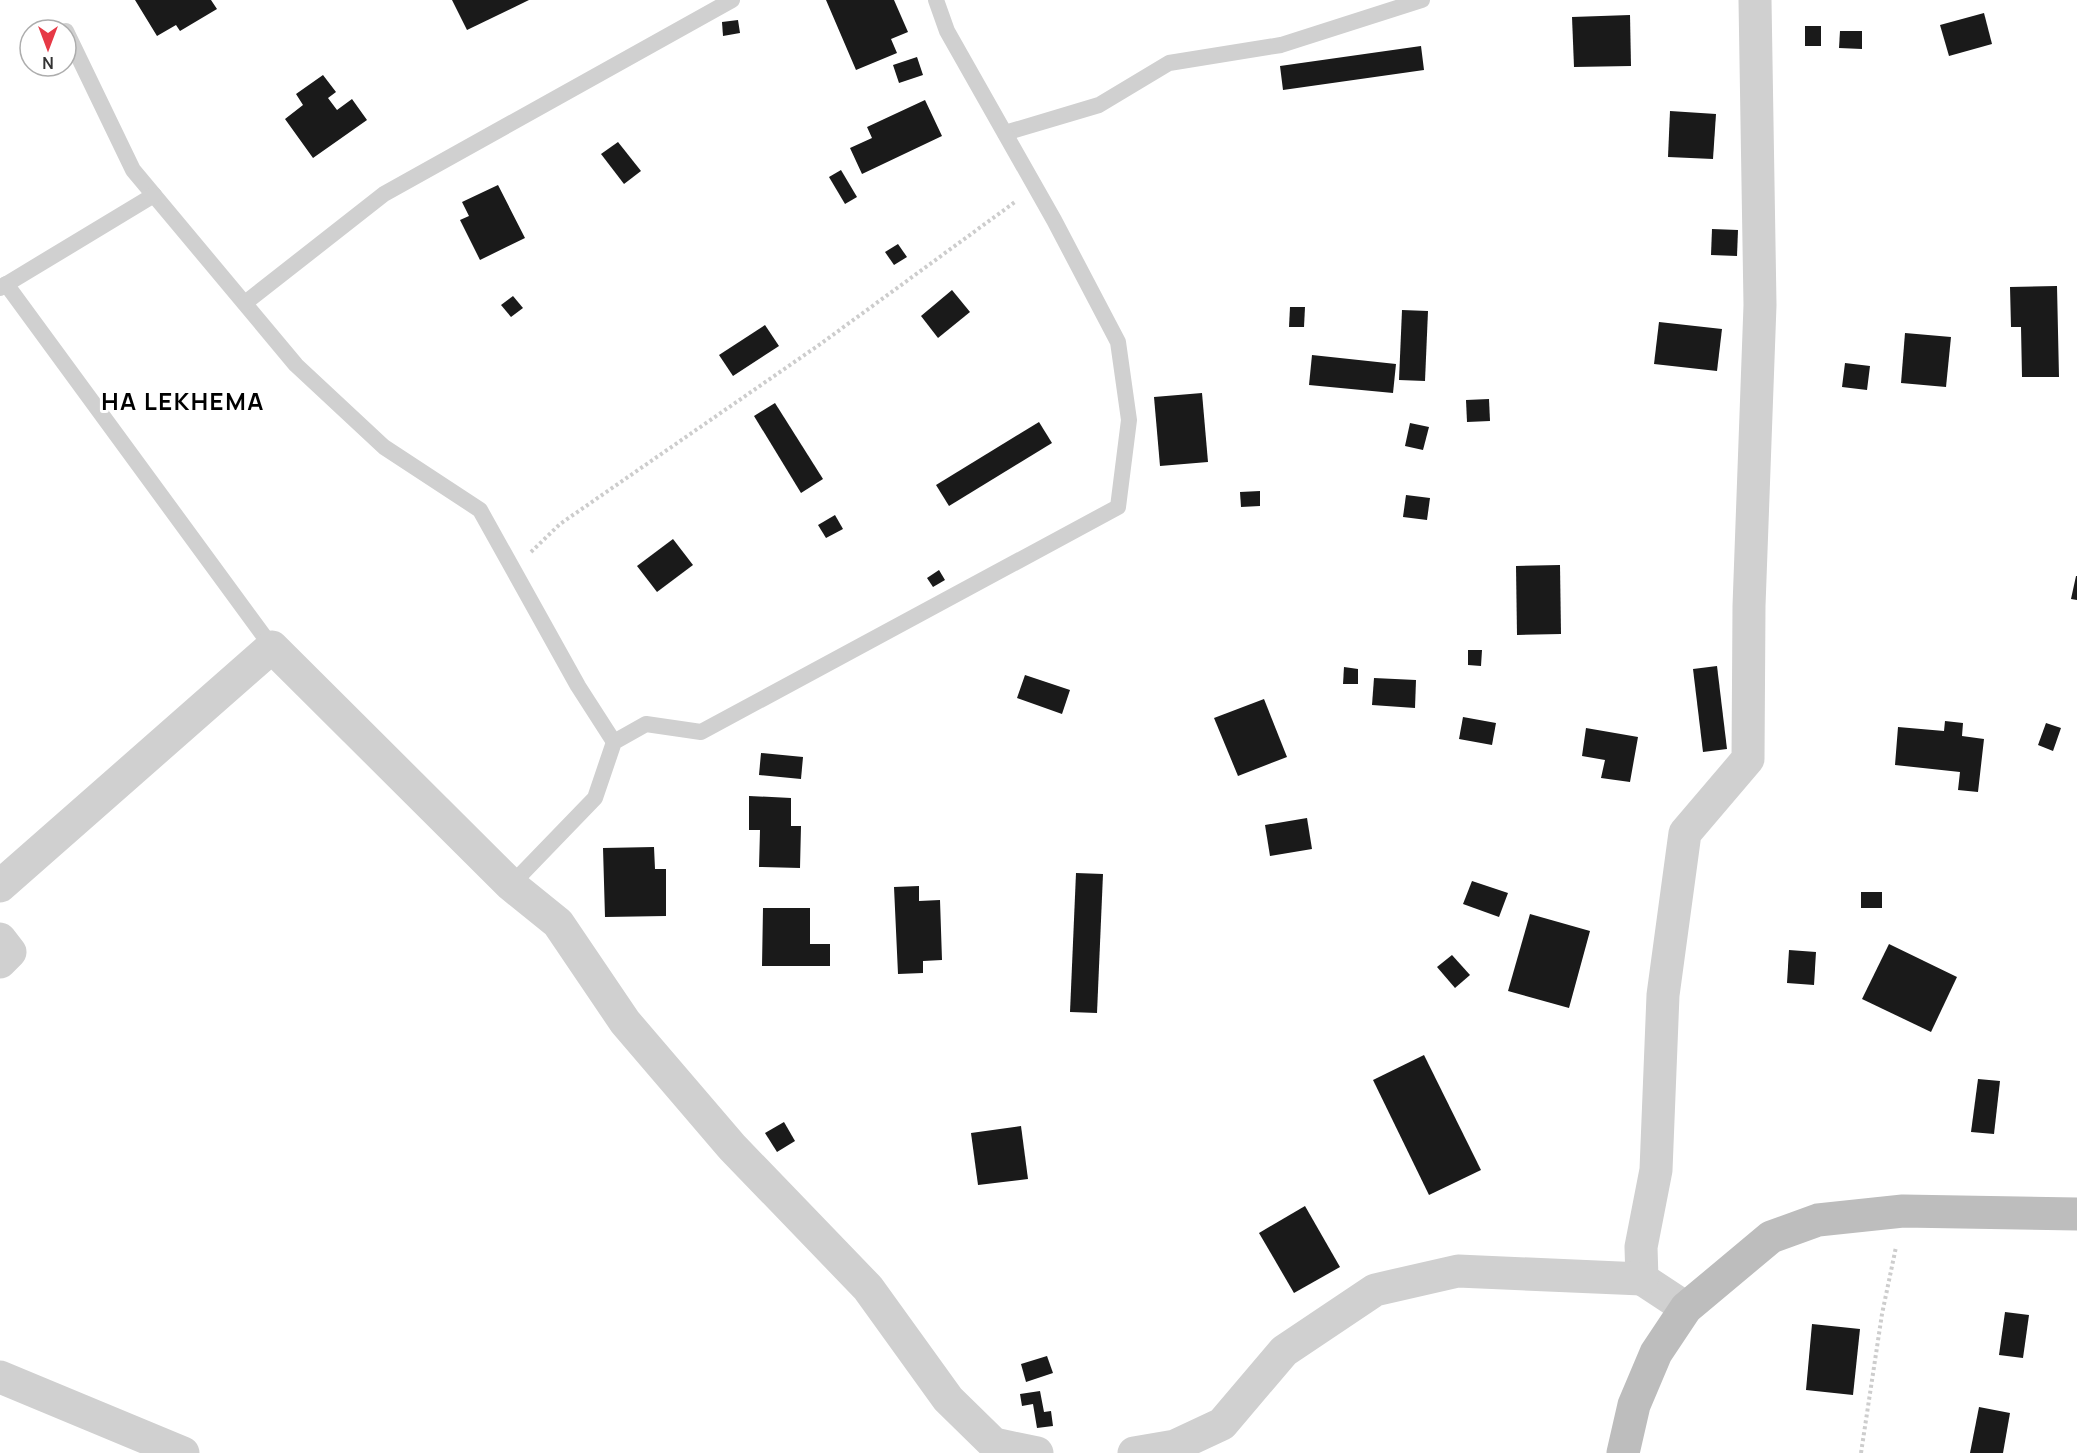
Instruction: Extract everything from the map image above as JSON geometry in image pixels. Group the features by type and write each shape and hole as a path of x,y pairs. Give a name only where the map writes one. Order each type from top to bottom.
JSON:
{"main road":[{"path":"1623,1453 1634,1406 1656,1353 1686,1308 1772,1237 1818,1220 1903,1211 2077,1214"}],"street":[{"path":"1642,1279 1641,1247 1656,1170 1663,995 1685,833 1748,759 1749,606 1760,305 1755,0"},
{"path":"0,886 272,647 511,885 558,923 633,1031 732,1147 868,1288 948,1399 994,1444 1036,1453"},
{"path":"0,939 10,952 0,962"},
{"path":"1134,1453 1175,1446 1222,1424 1284,1351 1375,1290 1458,1271 1642,1279 1686,1308"},
{"path":"0,1377 183,1453"}],"lane":[{"path":"244,303 384,194 732,0"},
{"path":"511,885 596,798 614,742 646,724 701,732 1118,507 1129,420 1118,342 1035,187 947,31 936,0"},
{"path":"1005,133 1100,105 1169,63 1281,45 1422,0"},
{"path":"78,56 133,170 296,365 384,447 480,510 578,686 614,742"},
{"path":"154,195 3,286 272,647"}],"path":[{"path":"514,569 560,524 819,345 1035,187"},
{"path":"1861,1453 1882,1314 1903,1211"}],"building":[{"path":"135,0 211,0 217,9 180,31 176,25 157,36"},
{"path":"452,0 529,0 467,30"},
{"path":"826,0 894,0 908,32 891,39 897,53 856,70"},
{"path":"1984,13 1992,44 1949,56 1940,25"},
{"path":"1630,15 1631,66 1574,67 1572,17"},
{"path":"738,20 740,33 723,36 722,22"},
{"path":"1805,26 1821,26 1821,46 1805,46"},
{"path":"1840,31 1862,31 1862,49 1839,48"},
{"path":"1421,46 1424,70 1283,90 1280,66"},
{"path":"917,57 923,75 899,83 893,65"},
{"path":"323,75 336,92 328,98 337,110 352,99 367,120 313,158 285,119 303,105 296,94"},
{"path":"925,100 942,136 862,174 850,148 872,138 867,127"},
{"path":"1670,111 1716,114 1713,159 1668,157"},
{"path":"618,142 641,171 624,184 601,154"},
{"path":"841,170 857,197 845,204 829,177"},
{"path":"498,185 525,238 480,260 460,220 469,216 462,202"},
{"path":"1712,229 1738,230 1737,256 1711,255"},
{"path":"898,244 907,257 894,265 885,252"},
{"path":"2057,286 2059,377 2022,377 2021,327 2011,327 2010,287"},
{"path":"952,290 970,312 938,338 921,316"},
{"path":"513,296 523,308 511,317 501,305"},
{"path":"1290,307 1305,307 1304,327 1289,327"},
{"path":"1402,310 1428,311 1425,381 1399,380"},
{"path":"1659,322 1722,329 1717,371 1654,364"},
{"path":"765,325 779,346 733,376 719,355"},
{"path":"1905,333 1951,337 1946,387 1901,383"},
{"path":"1312,355 1396,364 1393,393 1309,385"},
{"path":"1845,363 1870,366 1867,390 1842,387"},
{"path":"1202,393 1208,462 1160,466 1154,397"},
{"path":"1489,399 1490,421 1467,422 1466,400"},
{"path":"775,403 823,479 801,493 754,416"},
{"path":"1039,422 1052,443 949,506 936,485"},
{"path":"1410,423 1429,427 1423,450 1405,446"},
{"path":"1260,491 1260,506 1241,507 1240,492"},
{"path":"1406,495 1430,498 1427,520 1403,517"},
{"path":"835,515 843,529 826,538 818,525"},
{"path":"673,539 693,565 657,592 637,566"},
{"path":"1560,565 1561,634 1517,635 1516,566"},
{"path":"939,570 945,580 933,587 927,578"},
{"path":"2077,576 2077,600 2071,599"},
{"path":"1468,650 1482,650 1481,666 1468,665"},
{"path":"1717,666 1727,749 1703,752 1693,669"},
{"path":"1344,667 1358,669 1358,684 1343,684"},
{"path":"1025,675 1070,690 1062,714 1017,698"},
{"path":"1374,678 1416,680 1415,708 1372,705"},
{"path":"1264,699 1287,757 1238,776 1214,718"},
{"path":"1463,717 1496,723 1492,745 1459,739"},
{"path":"1945,721 1963,723 1962,736 1984,739 1978,792 1958,790 1960,772 1895,765 1898,727 1944,731"},
{"path":"2046,723 2061,728 2053,751 2038,745"},
{"path":"1586,728 1638,737 1630,782 1601,778 1605,760 1582,756"},
{"path":"761,753 803,757 801,779 759,775"},
{"path":"749,796 791,798 791,826 801,826 800,868 759,867 760,830 749,830"},
{"path":"1307,818 1312,849 1270,856 1265,825"},
{"path":"654,847 655,869 666,869 666,916 605,917 603,848"},
{"path":"1076,873 1103,874 1097,1013 1070,1012"},
{"path":"1472,881 1508,893 1499,917 1463,904"},
{"path":"919,886 919,901 940,900 942,960 923,961 923,973 898,974 894,887"},
{"path":"1861,892 1882,892 1882,908 1861,908"},
{"path":"763,908 810,908 810,944 830,944 830,966 762,966"},
{"path":"1530,914 1590,931 1569,1008 1508,991"},
{"path":"1889,944 1957,977 1931,1032 1862,999"},
{"path":"1789,950 1816,952 1814,985 1787,983"},
{"path":"1452,955 1470,975 1455,988 1437,967"},
{"path":"1424,1055 1481,1170 1429,1195 1373,1080"},
{"path":"1978,1079 2000,1081 1994,1134 1971,1132"},
{"path":"784,1122 795,1141 777,1152 765,1133"},
{"path":"1021,1126 1028,1179 978,1185 971,1133"},
{"path":"1305,1206 1340,1267 1294,1293 1259,1233"},
{"path":"2005,1312 2029,1315 2023,1358 1999,1355"},
{"path":"1812,1324 1860,1329 1853,1395 1806,1390"},
{"path":"1047,1356 1053,1373 1026,1382 1021,1364"},
{"path":"1040,1391 1044,1412 1051,1411 1053,1426 1037,1428 1033,1404 1022,1406 1020,1394"},
{"path":"1979,1407 2010,1413 2003,1453 1970,1453"}],"district":[{"name":"HA LEKHEMA","path":"183,400"}]}
